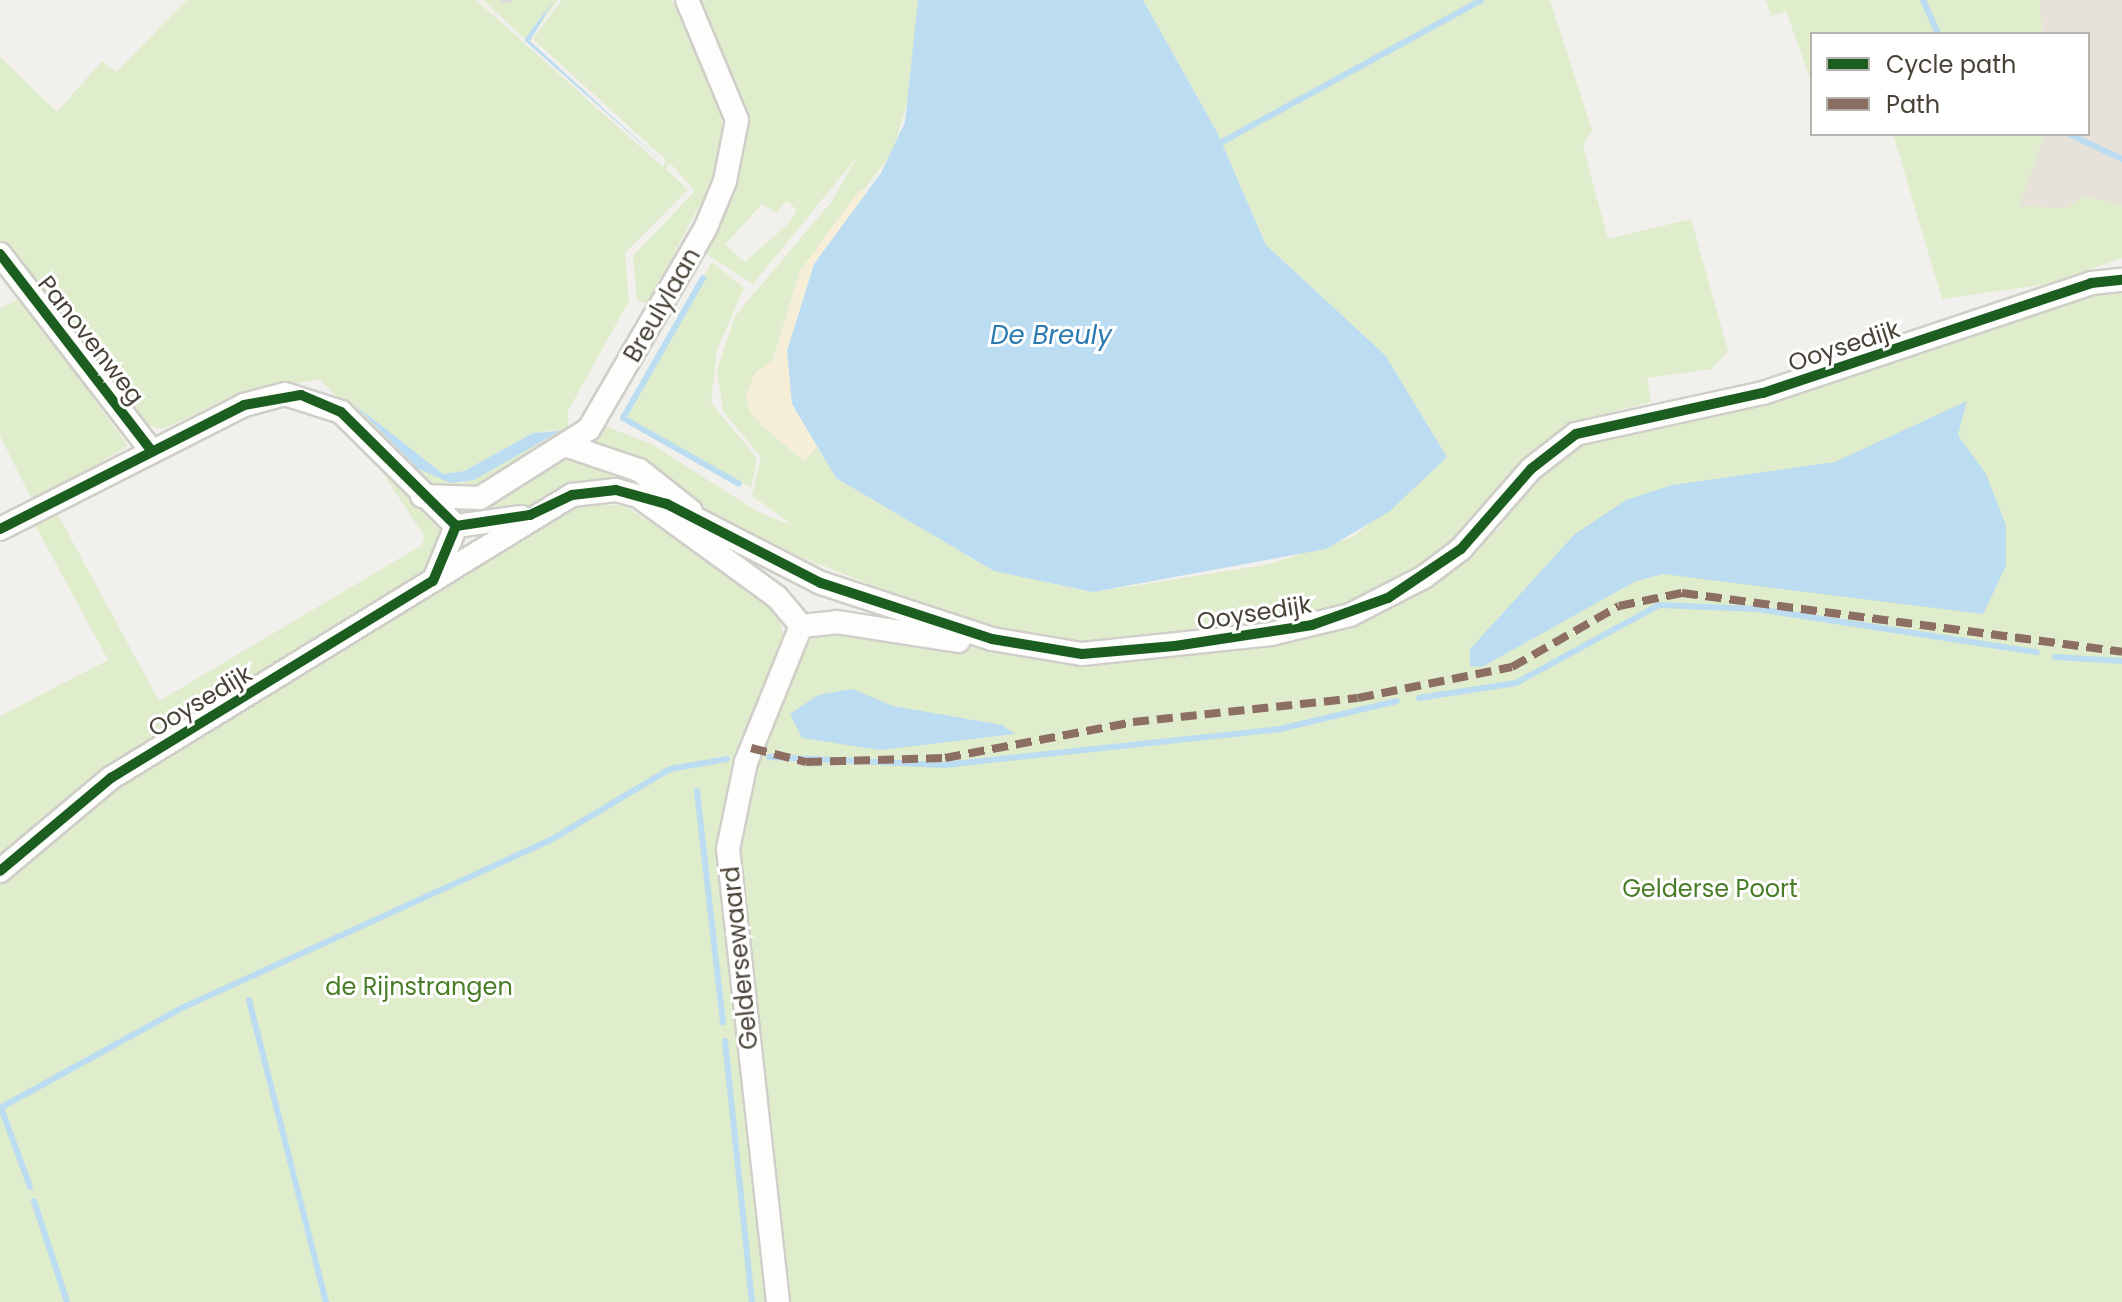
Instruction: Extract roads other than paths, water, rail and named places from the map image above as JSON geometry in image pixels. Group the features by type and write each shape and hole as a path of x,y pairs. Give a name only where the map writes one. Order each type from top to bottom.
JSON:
{"street":[{"name":"Breulylaan","path":"422,496 480,498 568,446 600,414 706,227 738,136 733,104 687,0"},
{"name":"Panovenweg","path":"0,254 151,450"},
{"path":"2091,283 2122,263"},
{"name":"Ooysedijk","path":"0,871 111,778 433,581 530,515 593,491 639,496 697,518 821,583 992,639 1082,654 1271,634 1350,615 1461,549 1531,469 1576,434 1829,374 2091,283 2122,280"},
{"path":"0,529 244,405 301,395 341,412 422,496 456,526 530,515"},
{"path":"568,446 650,476 697,518"},
{"path":"639,496 777,597 801,626 837,622 992,639"},
{"path":"433,581 456,526"},
{"name":"Geldersewaard","path":"778,1302 728,849 746,762 801,626"}],"water":[{"path":"554,0 530,41 663,163 524,40"},
{"name":"De Breuly","path":"918,0 1143,0 1217,132 1266,245 1385,355 1447,457 1390,511 1326,549 1093,592 994,571 836,478 792,404 787,351 814,264 881,173 905,122"},
{"path":"1967,401 1958,435 1986,474 2006,525 2006,566 1983,614 1663,574 1636,581 1482,667 1470,666 1470,649 1575,534 1626,500 1672,485 1835,462"},
{"path":"354,404 443,474 464,471 533,433 560,431 474,480 451,483 418,469"},
{"path":"852,689 893,706 1002,725 1015,734 880,750 802,738 790,714 818,695"}],"waterway":[{"path":"1222,142 1481,0"},
{"path":"1923,0 1937,32"},
{"path":"2073,136 2122,159"},
{"path":"703,278 623,418 739,484"},
{"path":"1419,698 1516,683 1659,605 1758,609 2037,652"},
{"path":"2055,657 2122,661"},
{"path":"769,757 944,765 1280,729 1397,701"},
{"path":"0,1108 184,1007 549,841 670,769 727,759"},
{"path":"697,791 723,1023"},
{"path":"249,1000 326,1302"},
{"path":"725,1041 752,1302"},
{"path":"1,1108 30,1187"},
{"path":"34,1201 67,1302"}],"railway":[{"path":"501,0 521,0"}],"park label":[{"name":"Gelderse Poort","path":"1710,889"},
{"name":"de Rijnstrangen","path":"419,987"}]}
